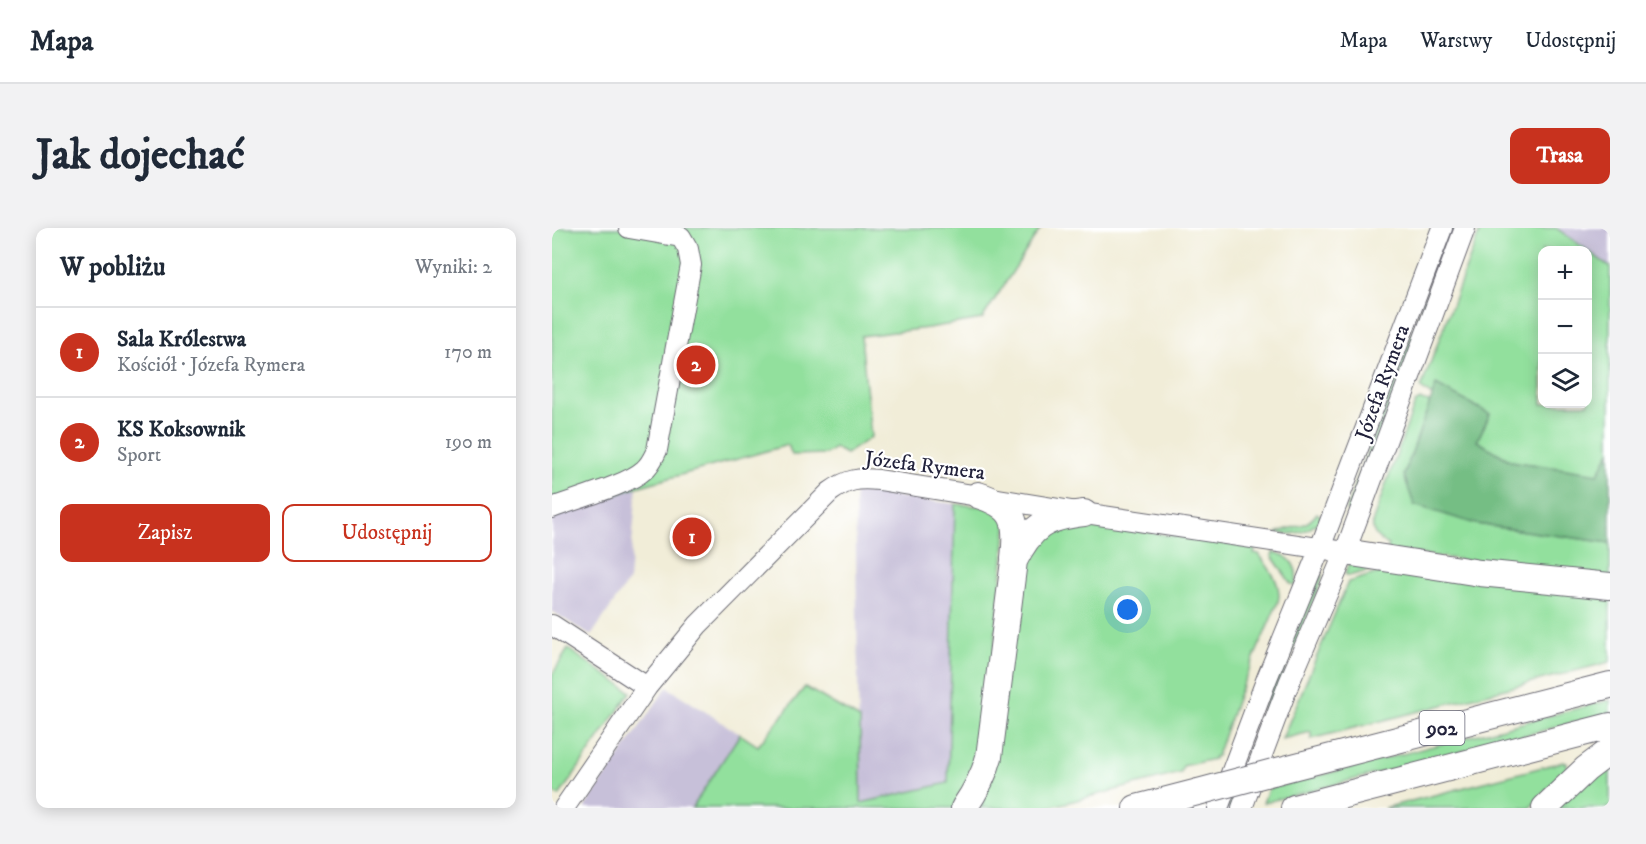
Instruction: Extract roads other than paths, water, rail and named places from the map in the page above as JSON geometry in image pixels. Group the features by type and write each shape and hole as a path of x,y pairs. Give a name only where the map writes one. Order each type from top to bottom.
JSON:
{"main road":[{"path":"964,808 982,778 989,757 1016,538 1015,525 1003,505 978,495"},
{"path":"1014,561 1030,534 1045,522 1062,515 1083,513"},
{"path":"1332,550 1480,573 1610,586"},
{"name":"902","path":"1136,808 1610,684"},
{"name":"902","path":"1294,808 1610,726"},
{"path":"1545,808 1586,769 1610,751"}],"street":[{"path":"552,508 628,481 643,472 652,462 657,450 691,264 688,249 681,237 629,228"},
{"name":"Józefa Rymera","path":"1242,808 1289,683 1442,228"},
{"name":"Józefa Rymera","path":"1218,808 1267,678 1332,550 1465,228"},
{"name":"Józefa Rymera","path":"564,808 647,687 698,625 830,492 850,480 861,478 879,480 1332,550"},
{"path":"552,625 647,687"}],"place":[{"name":"KS Koksownik","path":"696,365"},
{"name":"Sala Królestwa","path":"692,537"}]}
